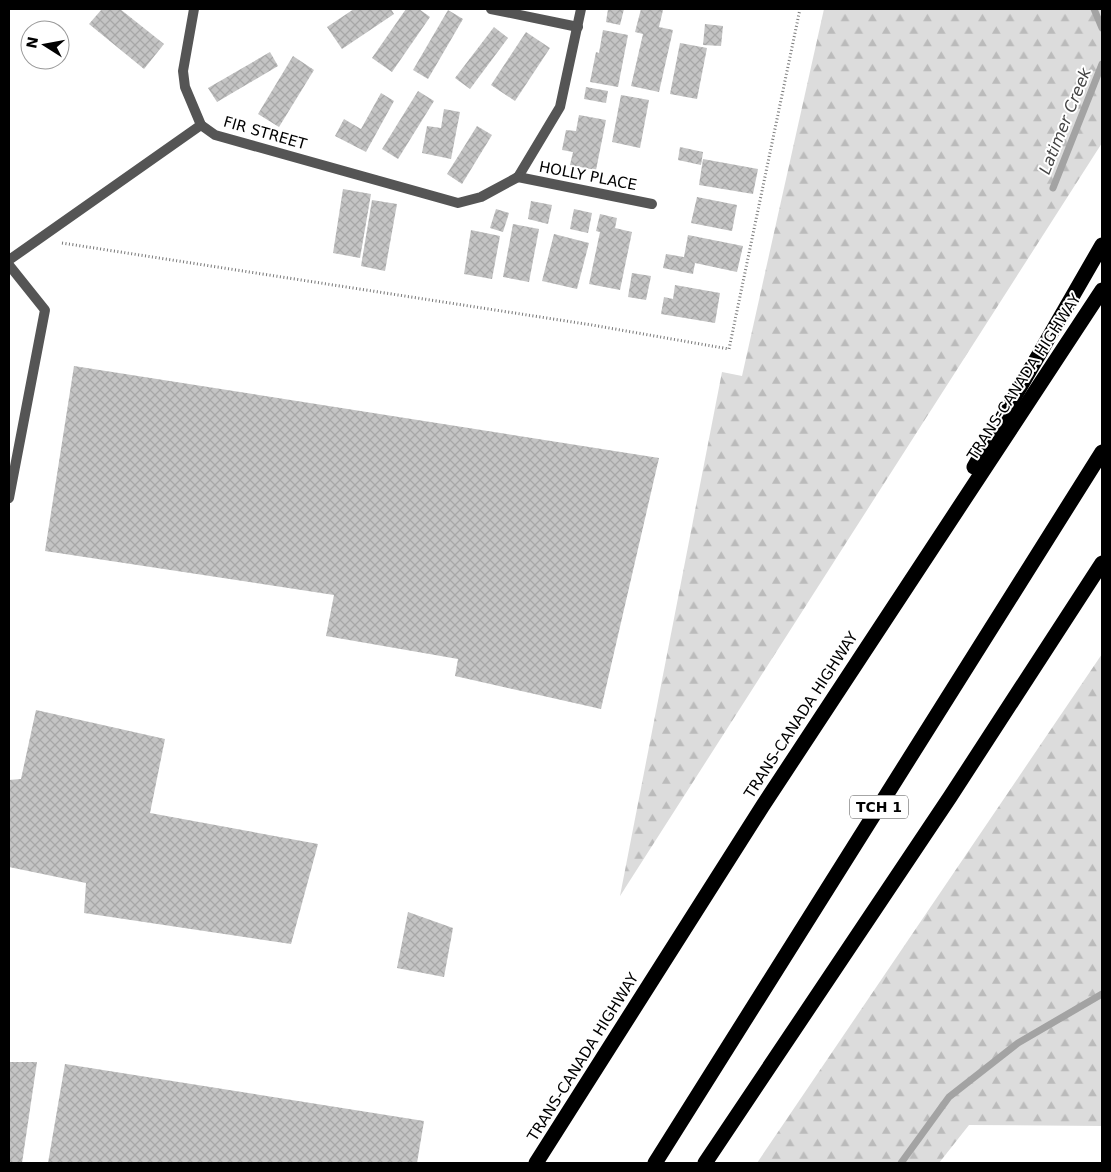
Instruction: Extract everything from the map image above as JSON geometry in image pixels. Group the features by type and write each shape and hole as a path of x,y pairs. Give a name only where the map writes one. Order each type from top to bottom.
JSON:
{"highway":[{"path":"898,599 1102,246"},
{"name":"TRANS-CANADA HIGHWAY","path":"536,1163 762,807 1102,290"},
{"name":"TCH 1","path":"656,1163 1102,452"},
{"path":"704,1163 956,788 1102,563"}],"street":[{"path":"194,9 184,56 183,71 184,87 201,125"},
{"path":"491,9 578,27"},
{"path":"518,177 560,107 582,9"},
{"name":"FIR STREET","path":"9,260 201,125 215,135 458,203 481,197 518,177"},
{"name":"HOLLY PLACE","path":"518,177 652,204"},
{"path":"9,265 45,310 9,498"}],"path":[{"path":"39,239 592,325 729,349 800,9"}],"green space":[{"path":"824,9 1102,9 1102,143 620,896 722,372 742,376"},
{"path":"1102,654 1102,1126 969,1125 939,1163 757,1163"}],"building":[{"path":"102,9 120,9 164,44 144,69 89,24"},
{"path":"354,9 391,9 394,14 342,49 327,27"},
{"path":"406,9 419,9 430,17 392,72 372,58"},
{"path":"608,9 624,9 620,25 606,22"},
{"path":"641,9 663,10 659,27 673,30 659,92 631,86 643,34 635,32"},
{"path":"448,10 463,19 428,79 413,70"},
{"path":"705,24 723,26 721,46 703,45"},
{"path":"494,27 508,38 470,89 455,78"},
{"path":"603,30 628,35 618,87 590,82 596,52 599,53"},
{"path":"526,32 550,48 515,101 491,85"},
{"path":"680,43 707,48 697,99 670,94"},
{"path":"270,52 278,66 217,102 208,88"},
{"path":"293,56 314,70 279,127 258,114"},
{"path":"586,87 608,91 606,103 584,99"},
{"path":"418,91 434,101 398,159 382,149"},
{"path":"381,93 394,101 366,152 335,136 344,119 361,129"},
{"path":"621,95 649,100 640,148 612,142"},
{"path":"444,109 460,112 451,159 422,153 427,126 441,128"},
{"path":"579,115 606,120 596,170 570,165 573,152 562,150 566,130 576,131"},
{"path":"477,126 492,135 462,184 447,174"},
{"path":"680,147 703,152 701,165 678,160"},
{"path":"703,159 758,169 753,194 699,185"},
{"path":"343,189 371,194 360,258 333,253"},
{"path":"697,197 737,205 732,231 691,223"},
{"path":"372,200 397,204 385,271 361,266"},
{"path":"531,201 552,205 548,224 528,219"},
{"path":"496,209 509,213 503,232 490,228"},
{"path":"574,209 592,213 588,233 570,229"},
{"path":"600,214 617,218 615,228 632,232 620,290 589,284 600,232 596,231"},
{"path":"513,224 539,229 529,282 503,277"},
{"path":"471,230 500,236 492,279 464,274"},
{"path":"554,234 589,243 577,289 542,281"},
{"path":"688,235 743,246 737,272 695,263 693,274 663,268 666,254 684,257"},
{"path":"632,273 651,276 646,300 628,297"},
{"path":"675,285 720,293 715,323 661,314 664,297 673,299"},
{"path":"74,366 659,458 601,709 455,676 458,659 326,636 334,595 45,551"},
{"path":"36,710 165,739 150,813 318,844 291,944 84,913 86,883 9,867 9,780 21,779"},
{"path":"408,912 453,928 444,977 397,968"},
{"path":"9,1062 37,1062 22,1163 9,1163"},
{"path":"65,1064 424,1121 417,1163 48,1163"}],"waterway":[{"name":"Latimer Creek","path":"1094,9 1102,28"},
{"name":"Latimer Creek","path":"1053,188 1102,64"},
{"name":"Latimer Creek","path":"901,1163 949,1097 1018,1043 1102,994"}]}
